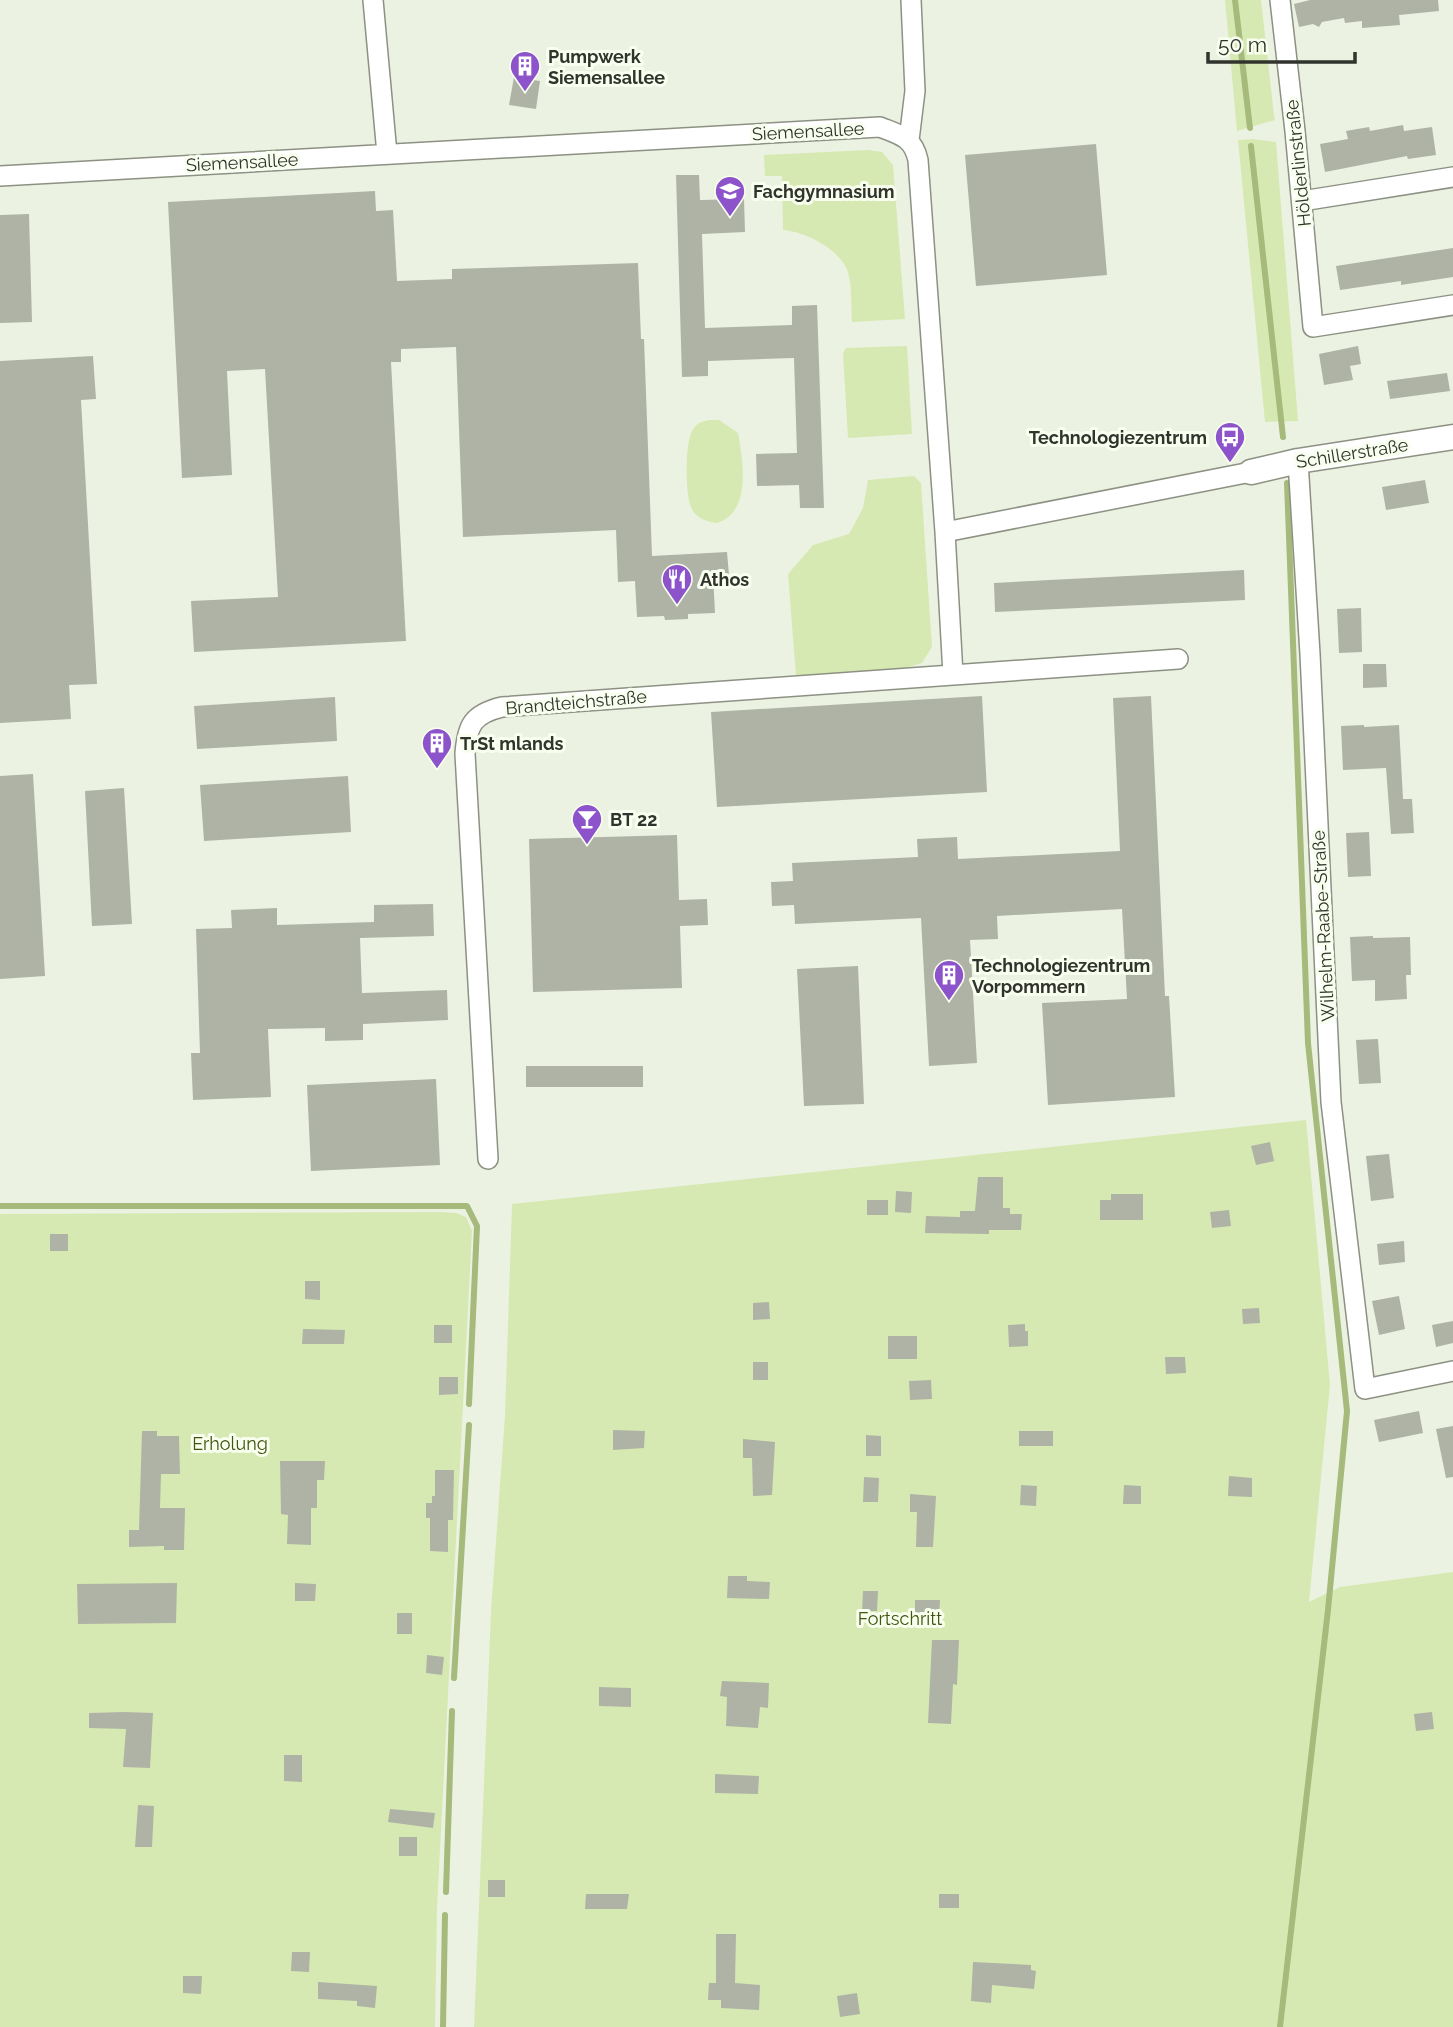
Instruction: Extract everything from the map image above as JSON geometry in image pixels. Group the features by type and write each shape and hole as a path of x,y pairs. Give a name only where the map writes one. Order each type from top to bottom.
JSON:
{"street":[{"path":"373,0 387,154"},
{"path":"911,0 915,91 909,140 915,148 918,160 953,675"},
{"name":"Hölderlinstraße","path":"1280,0 1313,327 1453,304"},
{"name":"Siemensallee","path":"0,176 880,127 909,140"},
{"path":"1302,201 1453,177"},
{"name":"Schillerstraße","path":"1251,472 1298,461 1453,437"},
{"name":"Wilhelm-Raabe-Straße","path":"1298,461 1331,1102 1365,1389 1453,1371"},
{"path":"945,532 1251,472"},
{"name":"Brandteichstraße","path":"488,1159 465,754 466,740 472,724 483,712 514,706 1178,659"}],"green space":[{"path":"1225,0 1261,0 1275,120 1237,131"},
{"path":"1238,140 1276,142 1298,421 1265,422"},
{"path":"868,150 882,152 893,165 905,319 852,322 850,282 846,267 823,244 783,230 782,176 765,176 764,155"},
{"path":"907,346 912,434 848,438 843,353 846,348"},
{"path":"719,420 738,433 742,457 742,484 736,508 728,517 717,523 695,514 689,501 687,481 687,457 692,431 701,422"},
{"path":"914,476 921,483 932,647 922,663 902,669 796,676 788,574 813,545 849,534 863,508 868,480"},
{"name":"Fortschritt","path":"1306,1120 1330,1385 1309,1602 1340,1587 1453,1572 1453,2027 474,2027 491,1611 505,1415 512,1204"},
{"name":"Erholung","path":"456,1213 466,1217 472,1231 437,1908 435,2027 0,2027 0,1214"}],"building":[{"path":"1310,0 1438,0 1439,11 1399,15 1400,25 1362,28 1362,21 1345,23 1344,18 1322,22 1319,27 1313,24 1299,27 1294,4"},
{"name":"Pumpwerk Siemensallee","path":"514,77 540,81 536,109 509,105"},
{"path":"1403,125 1404,131 1432,127 1436,155 1408,159 1407,156 1325,172 1320,144 1348,139 1346,131 1369,127 1370,131"},
{"path":"1096,144 1107,275 976,286 965,155"},
{"path":"676,175 699,175 700,200 744,199 745,232 702,234 705,328 792,325 792,306 817,305 824,508 800,508 799,485 757,486 756,454 797,453 794,358 708,361 708,376 682,377"},
{"path":"375,191 376,211 393,210 397,281 452,279 452,269 638,263 641,339 644,339 652,556 727,552 729,575 713,575 715,613 688,614 688,619 637,617 635,581 618,582 616,530 463,537 456,347 401,349 401,362 391,362 406,641 194,652 191,601 278,597 265,369 227,371 232,475 182,478 168,202"},
{"path":"29,214 32,322 0,323 0,215"},
{"path":"1453,248 1453,277 1340,290 1336,266"},
{"path":"1358,346 1361,364 1350,366 1353,380 1324,385 1319,354"},
{"path":"93,356 96,399 81,400 97,684 69,685 71,719 0,723 0,361"},
{"path":"1447,373 1450,391 1390,399 1387,381"},
{"path":"1425,480 1429,503 1386,510 1382,487"},
{"path":"1244,570 1245,600 995,612 994,583"},
{"path":"1361,608 1362,652 1339,653 1337,609"},
{"path":"1363,664 1386,664 1387,687 1363,688"},
{"path":"982,696 987,792 717,807 711,712"},
{"path":"1151,696 1165,996 1169,996 1175,1097 1048,1105 1042,1003 1127,999 1122,909 997,916 998,939 970,940 977,1063 929,1066 921,918 795,924 794,905 772,906 771,882 793,881 792,863 918,857 917,839 957,837 958,859 1120,851 1113,698"},
{"path":"335,697 337,741 197,749 194,706"},
{"path":"1399,725 1403,799 1412,799 1414,833 1391,834 1386,768 1343,770 1341,726"},
{"path":"33,774 45,976 0,979 0,776"},
{"path":"348,776 351,832 204,841 200,785"},
{"path":"124,788 132,924 92,926 85,791"},
{"path":"1369,832 1371,876 1348,877 1346,833"},
{"path":"677,835 679,900 707,899 708,925 680,926 682,988 533,992 529,839"},
{"path":"433,904 434,936 360,938 362,993 447,990 448,1020 363,1024 363,1040 325,1041 325,1028 268,1029 271,1097 193,1100 191,1053 200,1053 196,929 232,928 231,910 277,908 277,925 374,922 374,905"},
{"path":"1350,937 1410,937 1411,975 1406,975 1407,999 1375,1001 1375,980 1352,981"},
{"path":"858,966 864,1104 804,1106 797,969"},
{"path":"1378,1039 1381,1083 1359,1084 1356,1040"},
{"path":"526,1066 643,1066 643,1087 526,1087"},
{"path":"436,1079 440,1165 311,1171 307,1085"},
{"path":"1270,1142 1274,1161 1256,1165 1251,1146"},
{"path":"1389,1154 1394,1198 1371,1201 1366,1156"},
{"path":"978,1177 1003,1177 1003,1208 1010,1208 1010,1214 1022,1214 1021,1230 989,1230 989,1234 925,1233 926,1216 960,1217 960,1211 975,1211"},
{"path":"896,1191 912,1192 911,1213 895,1212"},
{"path":"1111,1194 1143,1194 1143,1220 1100,1220 1100,1200 1111,1200"},
{"path":"867,1200 888,1200 888,1215 867,1215"},
{"path":"1229,1210 1231,1226 1212,1228 1210,1212"},
{"path":"50,1234 68,1234 68,1251 50,1251"},
{"path":"1404,1241 1405,1262 1379,1265 1377,1244"},
{"path":"305,1281 320,1281 320,1300 305,1299"},
{"path":"1399,1296 1405,1329 1379,1335 1372,1301"},
{"path":"769,1302 770,1319 753,1320 753,1303"},
{"path":"1259,1308 1260,1323 1243,1324 1242,1309"},
{"path":"1453,1321 1453,1343 1436,1347 1432,1325"},
{"path":"1025,1324 1028,1346 1009,1347 1008,1325"},
{"path":"434,1325 452,1325 452,1343 434,1343"},
{"path":"303,1329 345,1330 344,1344 302,1344"},
{"path":"888,1336 917,1336 917,1359 888,1359"},
{"path":"1165,1357 1185,1357 1186,1373 1166,1374"},
{"path":"753,1362 768,1362 768,1380 753,1380"},
{"path":"439,1377 458,1377 458,1394 439,1395"},
{"path":"931,1380 932,1399 910,1400 909,1381"},
{"path":"1419,1411 1423,1433 1379,1442 1374,1420"},
{"path":"1453,1426 1453,1477 1446,1478 1436,1429"},
{"path":"613,1430 645,1431 644,1448 613,1450"},
{"path":"142,1431 157,1431 157,1436 179,1436 180,1474 161,1474 160,1508 185,1508 184,1550 164,1550 164,1546 129,1547 129,1530 139,1530"},
{"path":"1019,1431 1053,1431 1053,1446 1019,1446"},
{"path":"866,1435 881,1436 881,1456 866,1456"},
{"path":"743,1439 775,1442 772,1495 753,1496 752,1458 743,1458"},
{"path":"280,1461 325,1461 324,1480 317,1480 317,1508 311,1508 311,1545 287,1544 288,1515 281,1514"},
{"path":"435,1470 454,1470 453,1520 448,1520 448,1552 430,1551 430,1518 426,1518 426,1503 432,1503 432,1496 435,1496"},
{"path":"1229,1476 1252,1478 1252,1497 1228,1496"},
{"path":"864,1477 879,1478 878,1502 863,1502"},
{"path":"1021,1485 1037,1486 1036,1506 1020,1505"},
{"path":"1124,1485 1141,1486 1141,1504 1123,1504"},
{"path":"910,1494 936,1496 933,1547 916,1547 917,1512 910,1512"},
{"path":"728,1576 747,1576 747,1581 770,1582 769,1599 727,1598"},
{"path":"177,1583 176,1623 78,1624 77,1584"},
{"path":"295,1583 316,1584 315,1601 295,1601"},
{"path":"863,1591 878,1591 877,1611 862,1611"},
{"path":"915,1600 940,1600 939,1617 915,1617"},
{"path":"397,1613 412,1613 412,1634 397,1634"},
{"path":"932,1640 959,1640 957,1685 953,1684 951,1724 928,1723"},
{"path":"427,1655 444,1657 442,1675 426,1673"},
{"path":"722,1681 769,1683 768,1708 760,1707 758,1728 726,1726 727,1697 720,1696"},
{"path":"599,1687 631,1688 631,1707 599,1706"},
{"path":"1432,1712 1434,1729 1416,1731 1414,1714"},
{"path":"89,1713 153,1713 150,1768 123,1767 126,1729 89,1728"},
{"path":"284,1755 302,1755 302,1782 284,1781"},
{"path":"715,1774 759,1776 758,1794 715,1793"},
{"path":"138,1805 154,1806 152,1847 135,1847"},
{"path":"390,1809 435,1813 433,1828 388,1822"},
{"path":"399,1837 417,1837 417,1856 399,1856"},
{"path":"488,1880 505,1880 505,1897 488,1897"},
{"path":"586,1894 629,1894 627,1909 585,1909"},
{"path":"939,1894 959,1894 959,1908 939,1908"},
{"path":"716,1934 736,1934 735,1983 760,1985 759,2010 721,2008 721,2000 708,2000 709,1983 716,1983"},
{"path":"292,1952 310,1952 309,1972 291,1971"},
{"path":"973,1962 1031,1965 1031,1970 1036,1971 1034,1989 992,1985 991,2003 971,2001"},
{"path":"183,1976 202,1976 201,1994 183,1993"},
{"path":"318,1982 377,1986 375,2008 357,2006 357,2001 318,1999"},
{"path":"857,1993 860,2014 840,2017 837,1996"}],"waterway":[{"path":"1235,0 1250,128"},
{"path":"1251,146 1283,437"},
{"path":"1280,2027 1328,1610 1347,1411 1308,1043 1287,483"},
{"path":"0,1206 467,1206 477,1226 469,1404"},
{"path":"454,1678 469,1425"},
{"path":"446,1892 452,1711"},
{"path":"443,2027 445,1915"}],"place":[{"name":"Pumpwerk Siemensallee","path":"525,93"},
{"name":"Fachgymnasium","path":"730,218"},
{"name":"Technologiezentrum","path":"1230,464"},
{"name":"Athos","path":"677,606"},
{"name":"TrSt mlands","path":"437,770"},
{"name":"BT 22","path":"587,846"},
{"name":"Technologiezentrum Vorpommern","path":"949,1002"}]}
